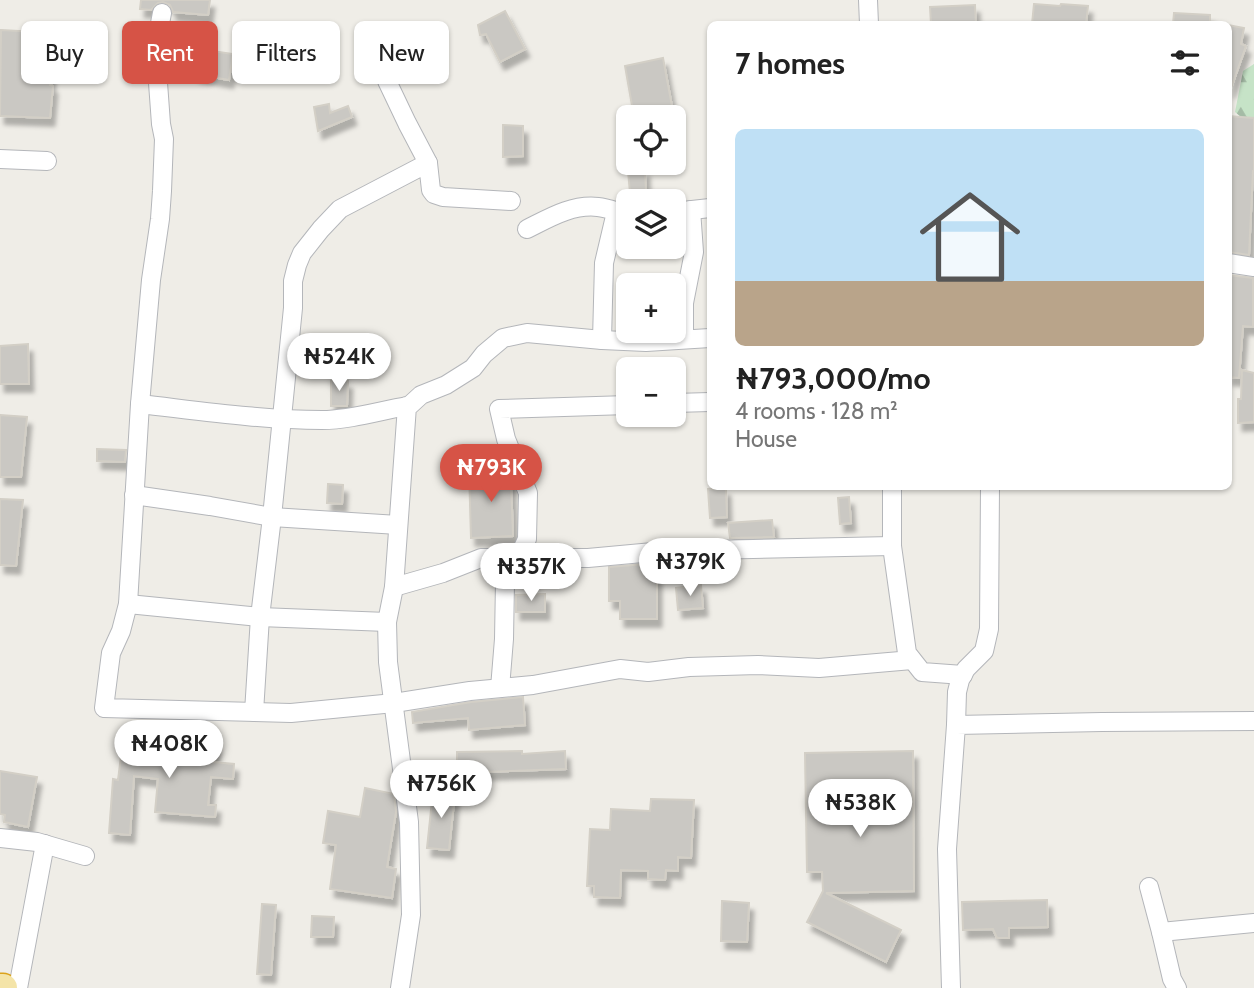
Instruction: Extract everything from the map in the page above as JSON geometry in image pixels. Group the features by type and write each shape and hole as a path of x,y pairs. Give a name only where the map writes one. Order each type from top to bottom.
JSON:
{"street":[{"path":"869,0 869,21"},
{"path":"162,13 157,39 164,139 162,191 140,404 128,604 121,631 111,653 104,708 291,713 533,685 620,669 648,672 690,667 758,665 819,668 912,660"},
{"path":"388,84 428,163 431,190 434,194 443,197 511,201"},
{"path":"0,159 47,160"},
{"path":"254,712 260,617 293,308 293,281 297,265 302,253 340,209 428,163"},
{"path":"686,293 694,252 694,210 707,195"},
{"path":"527,229 576,208 602,207 616,211"},
{"path":"602,340 604,263 616,230"},
{"path":"1232,264 1254,267"},
{"path":"140,404 281,420 343,418 409,406 421,395 446,385 473,368 484,354 503,338 527,333 616,341"},
{"path":"686,338 707,338"},
{"path":"686,403 707,402"},
{"path":"500,688 505,582 527,539 528,493 506,439 499,409 616,405"},
{"path":"400,988 411,915 409,822 388,662 387,622 394,587 407,406"},
{"path":"892,490 892,546 907,653 922,672 963,675"},
{"path":"951,988 947,849 957,692 966,669 984,650 989,629 990,490"},
{"path":"134,495 272,517 398,525"},
{"path":"394,587 443,573 481,558 588,558 664,551 892,546"},
{"path":"128,604 260,617 387,622"},
{"path":"956,725 1254,722"},
{"path":"0,838 45,844 85,856"},
{"path":"18,988 45,844"},
{"path":"1149,887 1172,979 1177,988"},
{"path":"1161,932 1254,923"}],"green space":[{"path":"1254,64 1254,128 1235,112 1243,71"}],"building":[{"path":"141,0 210,0 208,15 173,12 170,5 163,2 151,10 140,9"},
{"path":"1034,4 1088,6 1086,21 1032,21"},
{"path":"975,5 976,21 931,21 930,7"},
{"path":"505,11 525,49 500,62 486,34 480,35 478,25"},
{"path":"1174,13 1210,15 1210,21 1173,21"},
{"path":"1232,26 1244,28 1241,44 1246,46 1232,85"},
{"path":"1,30 21,31 21,84 53,86 50,118 0,116"},
{"path":"218,52 232,54 229,80 218,78"},
{"path":"663,58 672,105 632,105 625,66"},
{"path":"329,104 330,113 348,106 352,117 318,131 314,107"},
{"path":"1232,116 1254,118 1249,255 1232,253"},
{"path":"503,125 523,126 523,156 503,157"},
{"path":"628,175 645,175 646,189 630,189"},
{"path":"1232,275 1253,278 1253,327 1243,326 1239,378 1232,377"},
{"path":"28,344 29,384 0,384 0,346"},
{"path":"1242,370 1254,373 1254,422 1238,423"},
{"path":"331,381 348,381 347,406 331,406"},
{"path":"0,415 27,417 21,477 0,477"},
{"path":"97,449 126,450 125,462 97,461"},
{"path":"506,469 511,482 513,536 471,538 469,470"},
{"path":"328,484 343,485 342,504 327,503"},
{"path":"708,490 726,490 727,517 710,518"},
{"path":"849,497 851,523 840,524 838,498"},
{"path":"0,499 23,500 16,566 0,565"},
{"path":"772,520 774,537 730,538 728,523"},
{"path":"657,563 657,619 620,619 620,601 609,601 609,567"},
{"path":"701,585 703,608 678,610 676,588"},
{"path":"545,594 545,612 516,612 516,595"},
{"path":"523,697 525,725 469,730 468,718 413,723 412,712"},
{"path":"146,736 216,744 214,762 234,764 233,779 211,777 208,805 216,805 215,817 155,812 158,779 134,776 130,835 109,833 113,779 118,780 121,756 143,759"},
{"path":"522,751 522,754 565,751 566,769 457,773 457,752"},
{"path":"913,751 914,891 826,893 901,930 886,962 807,922 823,891 822,872 807,872 805,753"},
{"path":"0,771 37,777 28,827 4,822 5,815 0,814"},
{"path":"365,788 394,794 396,812 387,867 396,869 392,898 330,889 336,845 323,843 328,811 360,817"},
{"path":"433,791 455,793 449,850 427,848"},
{"path":"651,799 694,800 691,858 678,857 678,871 666,870 665,880 648,879 648,871 621,870 620,898 594,897 594,886 587,886 590,829 610,830 611,809 650,811"},
{"path":"1047,900 1048,927 1009,928 1009,938 997,938 993,929 963,930 962,902"},
{"path":"722,901 749,903 747,942 721,941"},
{"path":"262,904 276,905 271,975 257,974"},
{"path":"312,916 334,917 333,937 311,937"}]}
